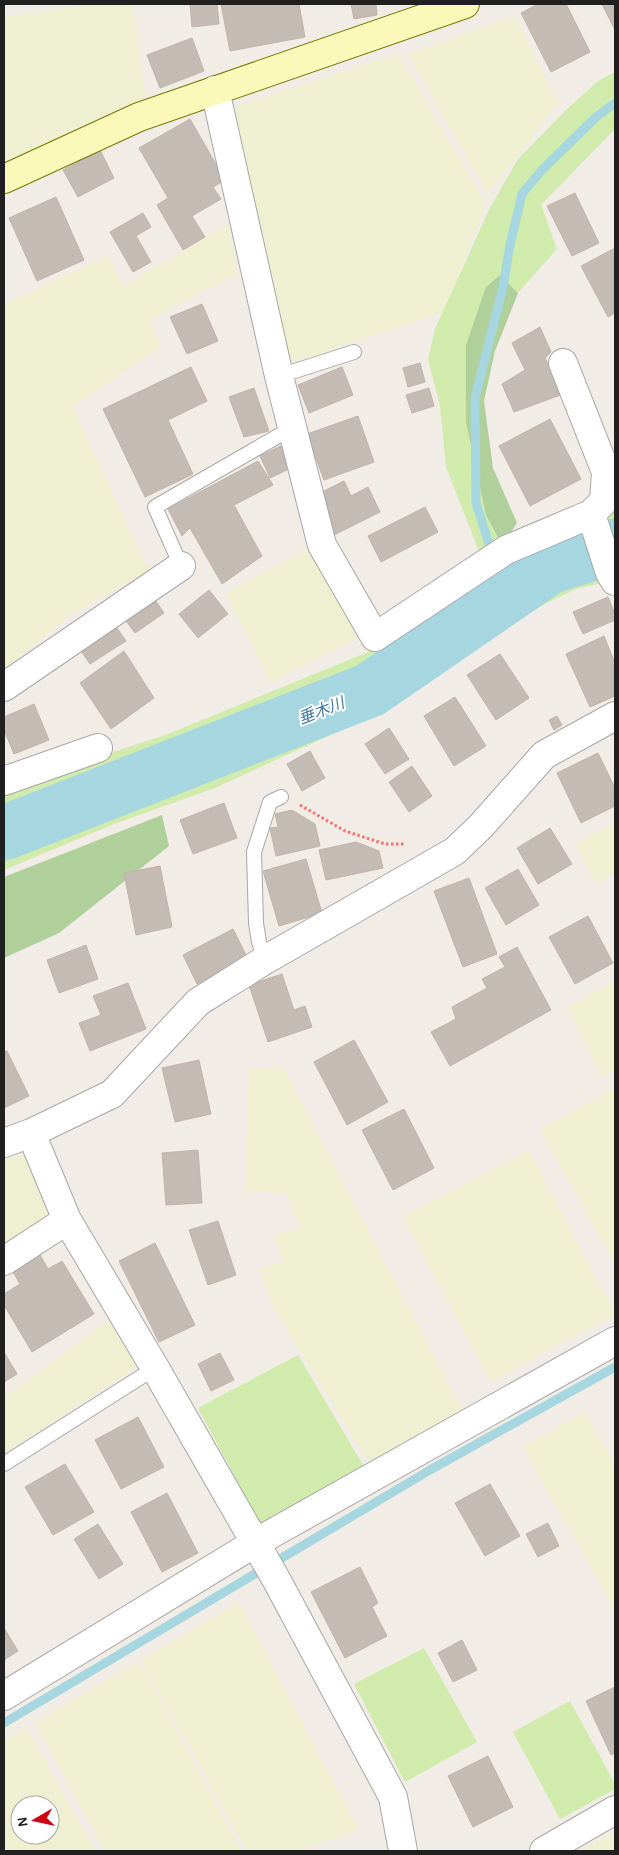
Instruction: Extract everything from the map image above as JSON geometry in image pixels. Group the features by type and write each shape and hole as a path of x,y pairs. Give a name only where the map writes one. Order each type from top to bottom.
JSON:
{"street":[{"path":"4,179 139,117 466,4"},
{"path":"215,90 279,376 322,545 375,637 506,550 591,514 604,501 606,472 563,363"},
{"path":"591,514 613,577"},
{"path":"4,687 181,566"},
{"path":"4,1143 112,1094 198,1002 266,960 456,850 481,826 544,755 615,716"},
{"path":"4,781 98,748"},
{"path":"31,1132 68,1220 276,1579 393,1797 404,1851"},
{"path":"4,1261 68,1220"},
{"path":"4,1696 257,1546 615,1342"},
{"path":"544,1851 615,1810"}],"lane":[{"path":"279,376 354,352"},
{"path":"181,566 154,507 292,428"},
{"path":"266,960 259,942 256,923 254,852 270,802 281,797"},
{"path":"4,1464 155,1368"}],"path":[{"path":"281,797 301,805 345,831 385,844 413,844"}],"green space":[{"path":"96,4 133,4 146,101 4,164 4,17"},
{"path":"515,16 558,103 488,194 408,54"},
{"path":"398,54 486,204 444,312 295,362 283,352 230,119 237,106"},
{"path":"615,72 615,129 541,205 557,249 518,293 500,275 466,345 509,549 615,497 615,580 576,589 510,621 378,713 215,788 114,824 4,870 4,788 168,734 368,652 419,607 484,564 446,467 440,406 428,359 435,329 489,210 518,159 566,110 598,81"},
{"path":"229,224 237,274 150,320 161,346 73,407 149,571 70,615 4,670 4,304 108,256 124,286"},
{"path":"500,275 518,293 495,351 484,401 493,468 517,523 502,545 486,515 466,422 466,345 486,287"},
{"path":"312,546 360,637 271,683 226,593"},
{"path":"162,815 169,846 59,933 4,958 4,877"},
{"path":"615,823 615,873 596,884 576,843"},
{"path":"615,981 615,1070 601,1078 568,1007"},
{"path":"283,1067 464,1413 370,1465 272,1305 259,1268 284,1263 274,1235 300,1228 286,1193 245,1192 249,1069"},
{"path":"615,1088 615,1265 540,1129"},
{"path":"529,1150 615,1315 490,1382 403,1217"},
{"path":"23,1154 57,1218 4,1252 4,1161"},
{"path":"115,1316 139,1365 7,1452 4,1447 4,1397"},
{"path":"298,1355 366,1470 264,1531 198,1408"},
{"path":"585,1412 615,1465 615,1611 523,1447"},
{"path":"239,1602 359,1830 297,1851 247,1851 141,1660"},
{"path":"424,1648 477,1742 405,1782 354,1684"},
{"path":"139,1661 242,1851 105,1851 35,1723"},
{"path":"570,1701 615,1784 615,1789 560,1819 513,1732"},
{"path":"27,1728 96,1851 4,1851 4,1740"},
{"path":"615,1832 615,1851 581,1851"}],"building":[{"path":"190,4 217,4 219,24 192,27"},
{"path":"221,4 299,4 305,37 230,51"},
{"path":"351,4 376,4 377,15 354,19"},
{"path":"538,4 566,4 590,52 551,72 521,13"},
{"path":"602,4 615,4 615,30"},
{"path":"192,38 204,71 160,88 147,55"},
{"path":"190,119 225,180 213,187 221,199 192,216 205,237 183,250 157,205 168,198 139,148"},
{"path":"100,150 114,178 78,197 63,170"},
{"path":"575,193 599,243 572,256 547,206"},
{"path":"56,197 84,260 37,281 9,218"},
{"path":"143,213 151,227 136,236 151,262 133,272 110,232"},
{"path":"615,248 615,313 608,317 581,266"},
{"path":"202,304 218,341 187,354 170,317"},
{"path":"540,327 551,352 545,358 563,394 514,412 502,384 525,370 512,343"},
{"path":"420,363 425,382 408,387 403,368"},
{"path":"191,367 207,401 168,420 193,474 145,497 103,409"},
{"path":"342,367 353,395 309,413 298,385"},
{"path":"254,388 269,431 244,437 229,397"},
{"path":"429,388 434,406 412,413 406,395"},
{"path":"358,416 374,462 324,480 307,434"},
{"path":"550,419 581,479 530,506 499,446"},
{"path":"281,446 291,468 270,478 260,456"},
{"path":"258,461 273,485 234,505 262,556 222,584 190,528 182,536 168,509"},
{"path":"344,481 351,496 368,487 380,512 332,536 314,496"},
{"path":"425,507 438,532 381,562 368,536"},
{"path":"209,590 228,614 198,638 179,614"},
{"path":"151,594 164,613 135,633 122,615"},
{"path":"608,597 615,614 615,620 583,634 573,612"},
{"path":"112,621 126,641 90,664 77,645"},
{"path":"604,636 615,663 615,696 590,707 566,654"},
{"path":"124,651 154,698 111,729 80,683"},
{"path":"500,654 529,698 496,720 467,675"},
{"path":"455,697 486,746 454,766 424,716"},
{"path":"34,704 49,740 14,754 4,730 4,717"},
{"path":"557,716 562,725 554,730 549,720"},
{"path":"389,728 409,759 385,774 365,744"},
{"path":"310,751 325,778 302,791 287,764"},
{"path":"598,753 615,788 615,806 581,823 557,773"},
{"path":"412,766 432,796 409,812 389,782"},
{"path":"224,803 237,838 193,854 180,820"},
{"path":"292,810 315,824 320,846 276,856 270,828 278,827 275,814"},
{"path":"550,828 572,864 538,884 517,848"},
{"path":"356,842 379,851 383,868 326,880 319,850"},
{"path":"306,859 322,913 279,926 263,871"},
{"path":"160,866 172,927 136,935 124,873"},
{"path":"518,869 539,905 506,925 485,888"},
{"path":"469,878 497,954 463,967 434,891"},
{"path":"588,916 613,963 575,984 549,937"},
{"path":"233,929 248,959 197,984 183,955"},
{"path":"86,945 98,979 59,993 47,960"},
{"path":"517,947 551,1010 450,1066 431,1032 456,1019 452,1007 487,988 482,979 505,967 499,957"},
{"path":"282,974 294,1010 305,1006 312,1027 268,1042 249,985"},
{"path":"128,983 146,1029 90,1051 79,1023 101,1015 93,996"},
{"path":"354,1040 388,1102 347,1125 314,1062"},
{"path":"7,1051 29,1096 4,1108 4,1052"},
{"path":"199,1060 211,1114 175,1122 162,1068"},
{"path":"404,1109 434,1168 393,1190 362,1130"},
{"path":"198,1150 202,1203 166,1205 162,1153"},
{"path":"218,1221 236,1275 208,1285 189,1230"},
{"path":"155,1243 195,1325 159,1342 119,1261"},
{"path":"40,1255 48,1269 62,1261 94,1314 32,1352 4,1305 4,1294 20,1284 13,1272"},
{"path":"4,1352 17,1374 4,1382"},
{"path":"220,1353 234,1380 211,1391 198,1364"},
{"path":"138,1417 164,1467 121,1489 95,1440"},
{"path":"65,1464 94,1512 53,1535 25,1487"},
{"path":"490,1484 520,1536 485,1556 455,1503"},
{"path":"167,1493 198,1553 162,1572 131,1512"},
{"path":"548,1523 559,1546 538,1557 526,1534"},
{"path":"98,1524 123,1564 99,1579 74,1539"},
{"path":"360,1567 378,1603 372,1607 387,1636 345,1658 311,1592"},
{"path":"4,1628 18,1651 4,1660"},
{"path":"462,1640 477,1670 453,1682 438,1653"},
{"path":"615,1687 615,1753 611,1755 586,1701"},
{"path":"488,1756 513,1807 473,1827 448,1776"}],"waterway":[{"path":"506,597 476,503 475,398 503,287 510,245 522,194 541,171 595,118 615,103"},
{"name":"垂木川","path":"4,833 370,690 549,567 615,546"},
{"path":"4,1723 430,1470 615,1367"}]}
